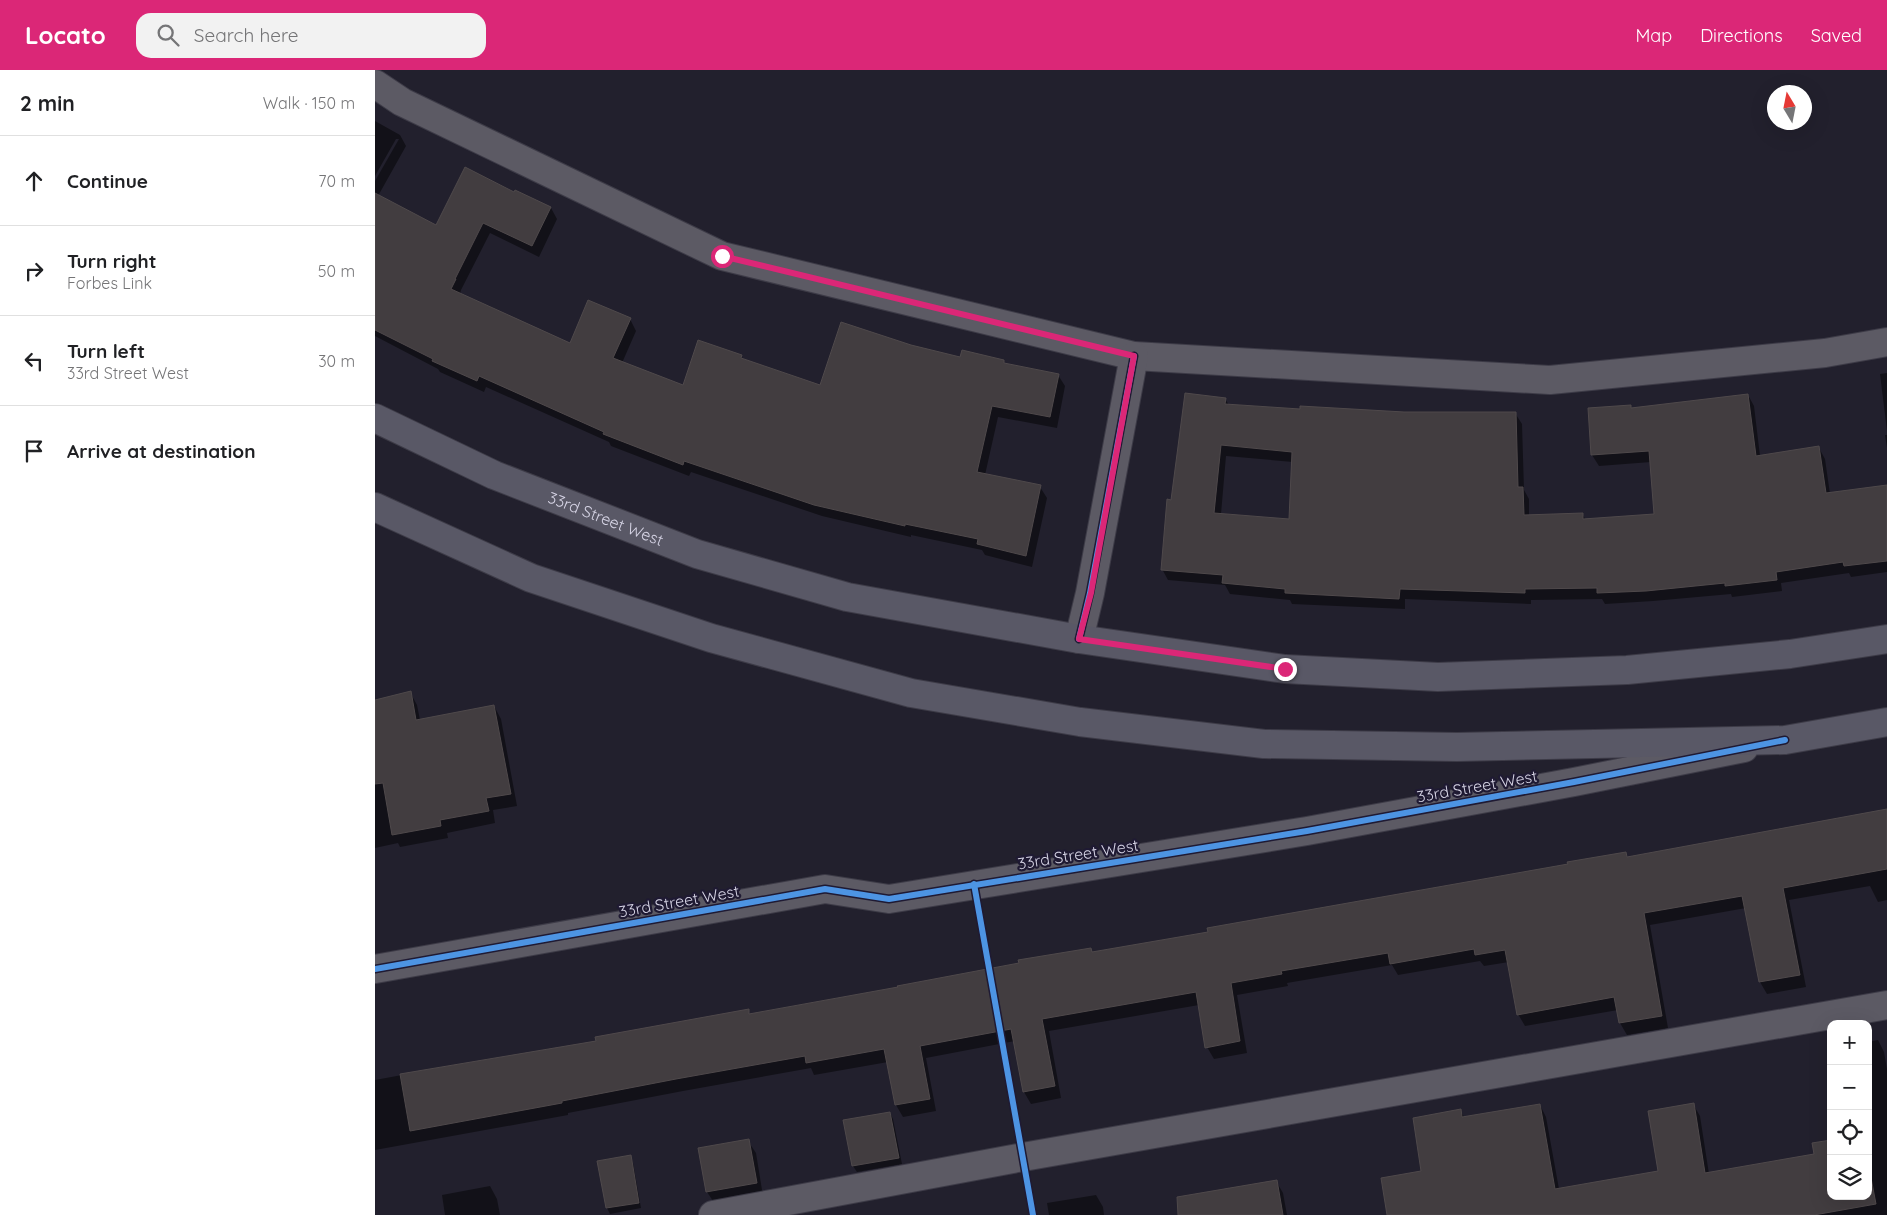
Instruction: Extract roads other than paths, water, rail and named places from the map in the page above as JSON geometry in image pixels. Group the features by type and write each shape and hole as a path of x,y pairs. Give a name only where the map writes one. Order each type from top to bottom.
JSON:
{"main road":[{"name":"33rd Street West","path":"375,418 494,474 697,554 847,597 1079,639 1285,669 1438,677 1627,670 1790,654 1887,639"},
{"name":"33rd Street West","path":"375,507 531,578 711,638 911,693 1080,722 1264,744 1457,747 1785,740 1887,722"}],"street":[{"path":"375,84 402,102 722,256 1134,356 1550,380 1825,353 1887,342"},
{"path":"1079,639 1091,593 1134,356"},
{"name":"33rd Street West","path":"375,969 825,889 889,899 1307,831 1574,782 1785,740"},
{"path":"713,1215 1033,1156 1887,1005"}]}
